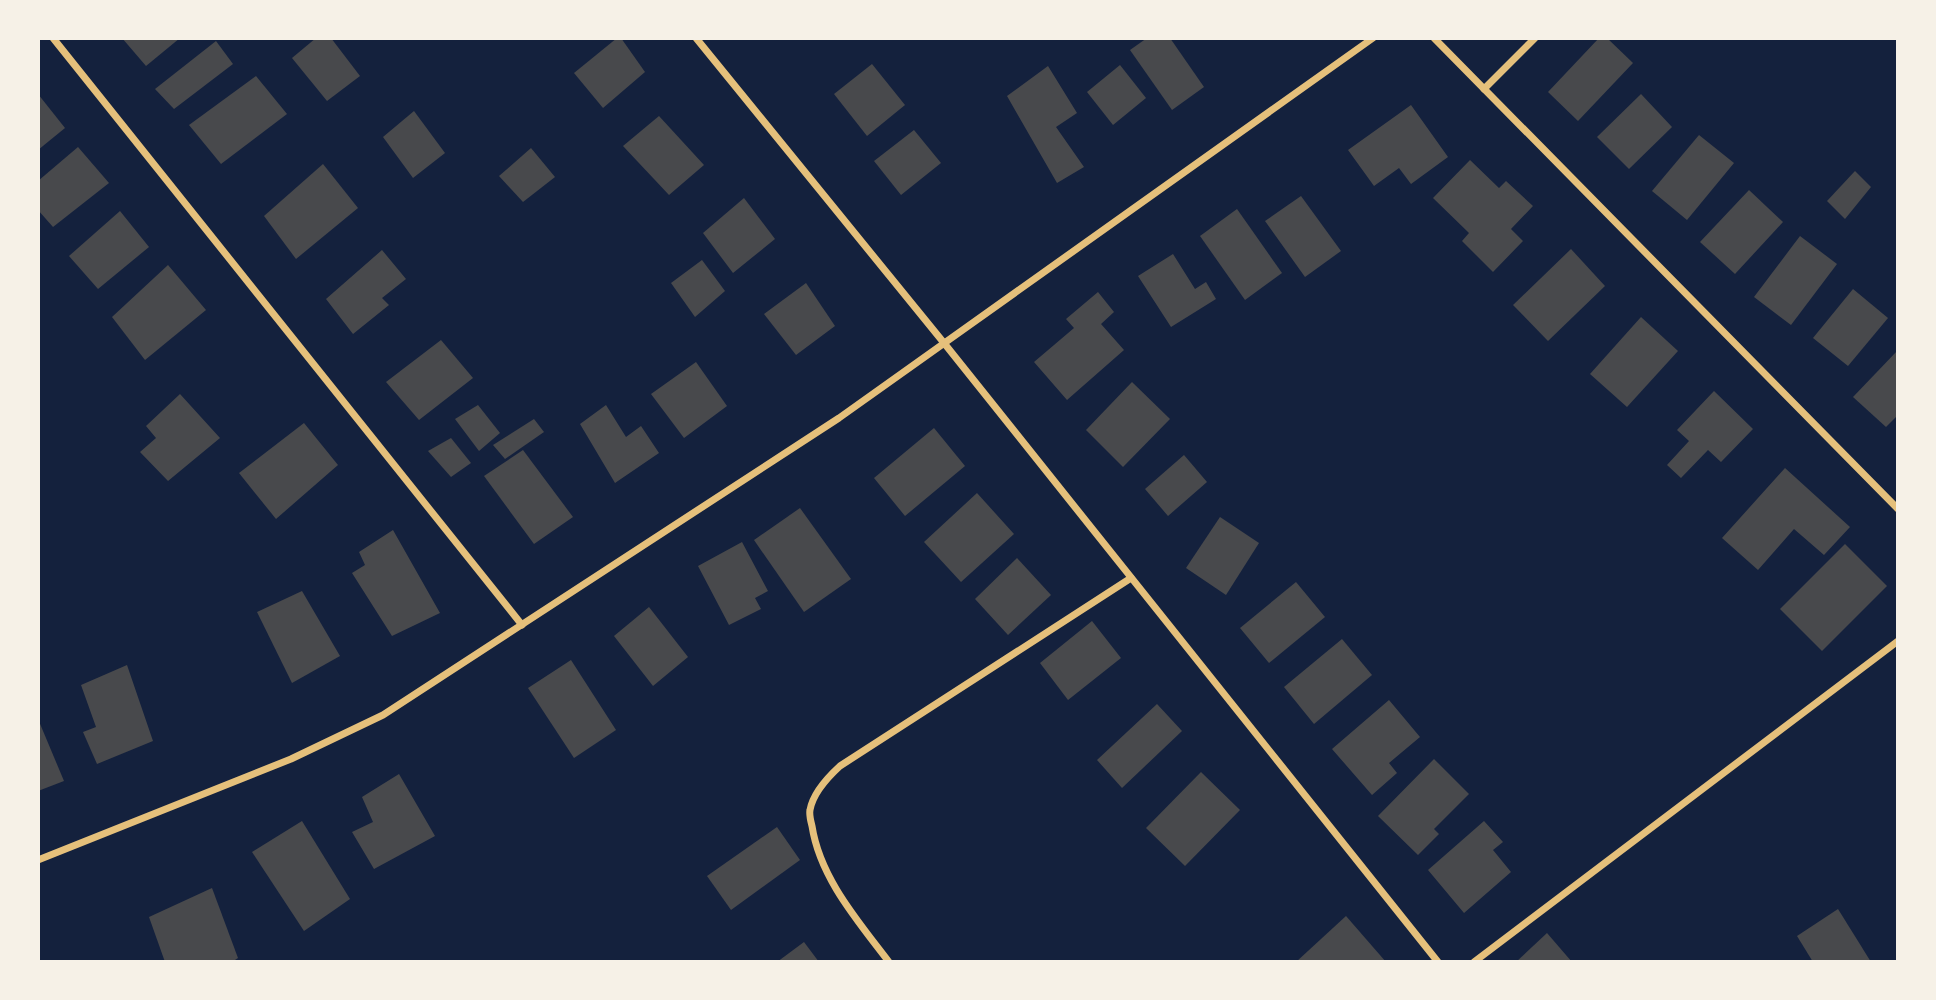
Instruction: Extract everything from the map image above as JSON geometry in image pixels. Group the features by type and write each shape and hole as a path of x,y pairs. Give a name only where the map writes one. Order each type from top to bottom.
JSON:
{"street":[{"path":"53,38 522,625"},
{"path":"696,38 944,343 1438,961"},
{"path":"38,860 291,758 383,715 839,418 1373,38"},
{"path":"1434,38 1898,509"},
{"path":"1484,89 1535,38"},
{"path":"889,961 857,919 825,870 815,848 809,811 825,780 840,766 1131,578"},
{"path":"1474,961 1898,641"}],"building":[{"path":"122,38 180,38 146,66"},
{"path":"316,38 331,38 360,76 327,101 292,58"},
{"path":"617,38 621,38 645,72 603,108 574,73"},
{"path":"1147,38 1170,38 1204,87 1172,110 1130,50"},
{"path":"1599,38 1607,38 1633,63 1578,121 1548,92"},
{"path":"216,41 233,64 174,109 155,89"},
{"path":"872,64 905,105 867,136 834,94"},
{"path":"1120,65 1146,98 1113,125 1087,92"},
{"path":"1048,66 1077,113 1056,127 1084,167 1057,183 1007,96"},
{"path":"256,76 287,114 221,164 189,125"},
{"path":"38,94 65,128 38,150"},
{"path":"1641,94 1672,127 1629,169 1597,137"},
{"path":"1411,105 1448,157 1411,184 1399,168 1374,186 1348,150"},
{"path":"414,111 445,153 413,178 383,137"},
{"path":"659,116 704,165 669,195 623,146"},
{"path":"914,130 941,163 901,195 874,161"},
{"path":"1699,135 1734,163 1687,220 1652,191"},
{"path":"78,147 109,183 53,227 38,210 38,181"},
{"path":"531,148 555,177 523,202 499,176"},
{"path":"1470,160 1499,188 1506,181 1533,206 1511,229 1523,241 1493,272 1462,241 1469,233 1433,198"},
{"path":"323,164 358,208 296,259 264,216"},
{"path":"1855,171 1871,187 1845,219 1827,201"},
{"path":"1749,190 1783,222 1735,274 1700,242"},
{"path":"1301,196 1341,251 1305,277 1265,221"},
{"path":"744,198 775,239 733,273 703,233"},
{"path":"1237,209 1282,273 1245,300 1200,236"},
{"path":"120,211 149,247 98,289 69,256"},
{"path":"1800,236 1837,264 1791,325 1754,297"},
{"path":"1571,249 1605,286 1548,341 1513,305"},
{"path":"382,250 406,279 382,298 389,305 353,334 326,299"},
{"path":"1173,254 1195,289 1206,282 1216,299 1171,327 1138,276"},
{"path":"702,260 725,291 695,317 671,283"},
{"path":"168,265 206,310 145,360 112,317"},
{"path":"806,283 835,326 796,355 764,314"},
{"path":"1853,289 1888,318 1848,366 1813,338"},
{"path":"1098,292 1114,312 1101,324 1124,350 1067,400 1034,362 1074,328 1066,319"},
{"path":"1641,317 1678,351 1627,407 1590,374"},
{"path":"441,340 473,378 419,420 386,382"},
{"path":"1898,350 1898,415 1886,427 1853,397"},
{"path":"696,362 727,406 684,438 651,394"},
{"path":"1132,382 1170,419 1123,467 1086,430"},
{"path":"1714,391 1753,429 1721,462 1708,450 1681,478 1667,465 1689,441 1677,430"},
{"path":"180,394 220,438 168,481 140,452 156,438 146,426"},
{"path":"478,405 500,433 479,451 455,419"},
{"path":"606,405 626,437 641,426 659,453 615,483 580,424"},
{"path":"534,419 544,432 505,459 493,445"},
{"path":"304,423 338,465 276,519 239,473"},
{"path":"934,428 965,466 905,516 874,478"},
{"path":"451,438 471,463 451,477 428,451"},
{"path":"523,450 573,517 534,544 484,476"},
{"path":"1184,455 1207,482 1168,516 1145,489"},
{"path":"1785,468 1850,527 1824,555 1794,529 1758,570 1722,538"},
{"path":"977,493 1014,534 961,582 924,542"},
{"path":"800,508 851,579 804,612 754,540"},
{"path":"1220,517 1259,543 1226,595 1186,568"},
{"path":"393,530 440,613 392,636 352,573 365,565 359,552"},
{"path":"742,542 768,591 755,598 761,609 729,625 698,566"},
{"path":"1845,544 1887,586 1822,651 1780,609"},
{"path":"1017,558 1051,595 1008,635 975,599"},
{"path":"1296,582 1325,617 1269,663 1240,628"},
{"path":"302,591 340,656 292,683 257,612"},
{"path":"649,607 688,657 653,686 614,636"},
{"path":"1092,621 1121,658 1068,700 1040,663"},
{"path":"1342,639 1372,675 1314,724 1284,687"},
{"path":"571,660 616,730 574,758 528,688"},
{"path":"127,665 153,741 97,764 83,732 96,727 81,685"},
{"path":"1389,700 1420,737 1389,763 1397,773 1372,795 1332,749"},
{"path":"1157,704 1182,731 1122,788 1097,760"},
{"path":"38,719 64,781 38,791"},
{"path":"1434,759 1469,794 1434,829 1439,834 1418,855 1378,816"},
{"path":"1201,772 1240,810 1185,866 1146,828"},
{"path":"399,774 435,836 374,869 352,832 373,822 362,797"},
{"path":"302,821 350,899 304,931 252,852"},
{"path":"1484,821 1503,842 1493,850 1511,872 1464,913 1428,870"},
{"path":"777,827 800,860 731,910 707,876"},
{"path":"212,888 238,958 232,962 165,962 149,917"},
{"path":"1838,909 1871,962 1813,962 1797,936"},
{"path":"1346,916 1386,962 1296,962"},
{"path":"1547,933 1572,962 1516,962"},
{"path":"804,942 819,962 777,962"}]}
